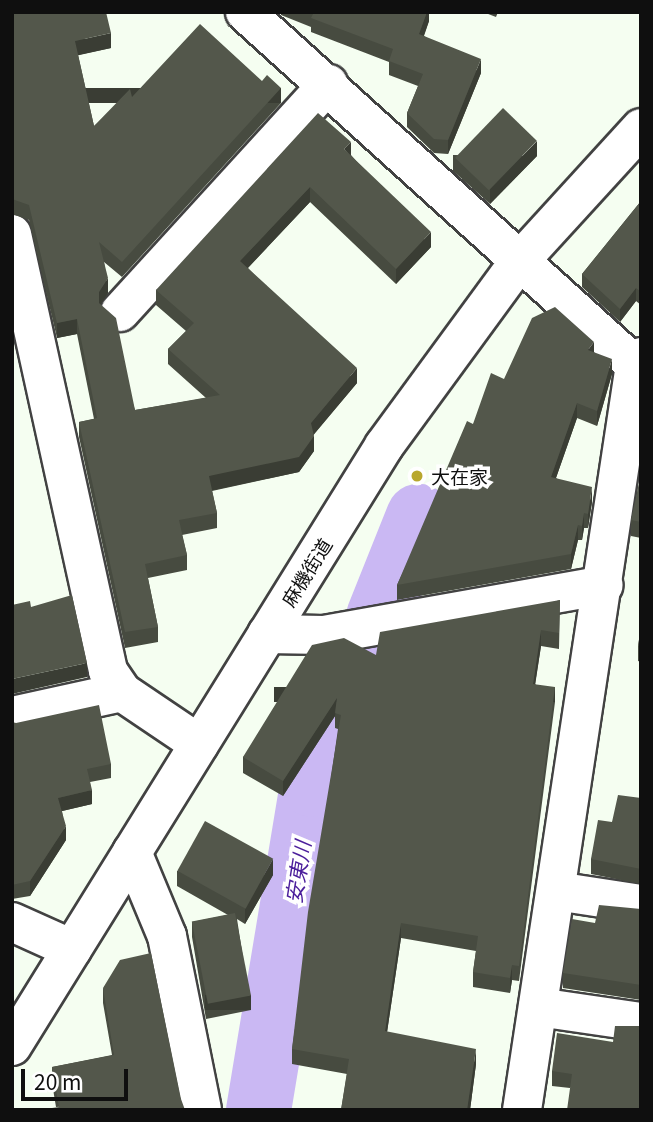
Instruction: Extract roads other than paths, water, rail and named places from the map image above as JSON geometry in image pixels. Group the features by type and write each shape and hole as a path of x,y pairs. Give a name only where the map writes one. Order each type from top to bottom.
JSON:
{"street":[{"path":"245,12 328,84 517,264 638,361 522,1110"},
{"path":"120,313 328,84"},
{"name":"麻機街道","path":"12,1046 384,446 517,264 641,128"},
{"path":"12,234 108,671 122,692 199,744"},
{"path":"267,634 324,635 604,585"},
{"path":"12,716 122,692"},
{"path":"132,852 167,936 202,1110"},
{"path":"556,891 641,904"},
{"path":"12,922 72,949"},
{"path":"538,1007 641,1023"}],"waterway":[{"name":"安東川","path":"378,616 418,516"},
{"name":"安東川","path":"258,1110 312,784 367,644"}],"place":[{"name":"大在家","path":"417,476"}]}
